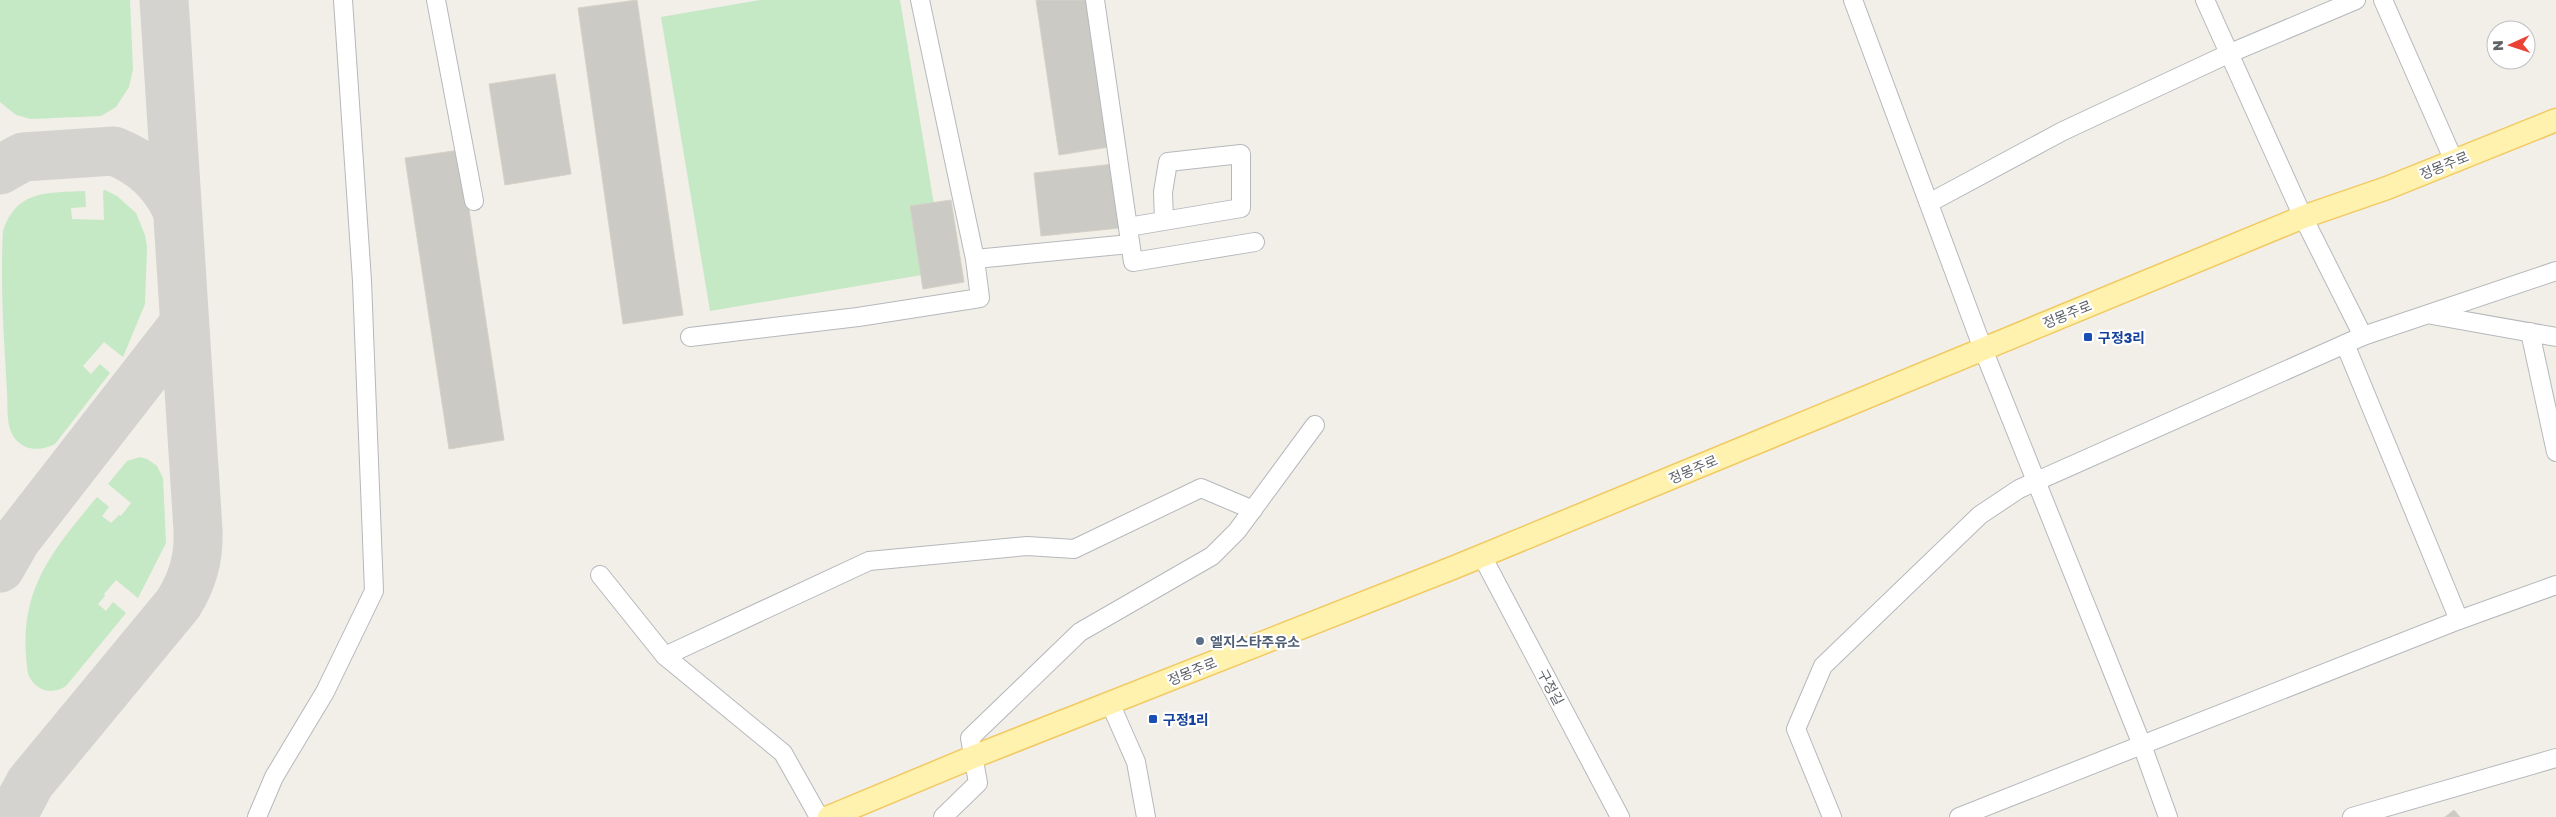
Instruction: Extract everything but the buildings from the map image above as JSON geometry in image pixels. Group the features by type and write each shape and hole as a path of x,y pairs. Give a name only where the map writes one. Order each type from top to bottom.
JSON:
{"main road":[{"name":"정몽주로","path":"829,817 1110,703 1482,556 2303,217 2387,188 2556,120"}],"street":[{"path":"257,817 274,777 325,692 374,591 362,281 343,0"},
{"path":"436,0 474,201"},
{"path":"690,337 858,317 980,298 975,259 920,0"},
{"path":"1095,0 1132,262 1255,242"},
{"path":"1853,0 1982,348 2142,745 2168,817"},
{"path":"2205,0 2303,217 2363,336"},
{"path":"1929,204 2063,131 2228,54 2356,0"},
{"path":"2383,0 2454,161"},
{"path":"975,259 1129,235 1164,221 1241,208 1241,154 1168,162 1163,192 1164,221"},
{"path":"1832,817 1796,730 1823,666 1980,514 2019,489 2363,336 2556,271"},
{"path":"2429,314 2556,337"},
{"path":"2530,332 2556,452"},
{"path":"2345,344 2459,620"},
{"path":"943,817 978,783 970,738 1080,632 1212,556 1237,531 1315,425"},
{"path":"666,656 869,561 1027,546 1074,549 1201,488 1253,510"},
{"name":"구정길","path":"1482,556 1620,817"},
{"path":"600,575 666,656 784,753 819,817"},
{"path":"1959,817 2459,620 2556,585"},
{"path":"1110,703 1136,762 1146,817"},
{"path":"2352,817 2556,758"}],"green space":[{"path":"0,0 130,0 133,69 129,87 116,107 101,116 31,119 16,115 0,102"},
{"path":"760,0 900,0 945,271 710,311 661,17"},
{"path":"105,190 117,196 136,213 145,235 147,247 145,304 123,357 104,342 83,366 91,374 100,364 110,373 55,444 37,449 26,447 20,444 12,434 8,419 2,291 3,231 9,217 17,207 25,200 46,193 85,191 86,207 71,208 72,219 104,220 103,191"},
{"path":"140,457 147,459 157,466 163,478 166,543 138,598 116,580 104,594 105,596 98,604 106,611 113,602 126,613 66,686 54,691 44,690 31,680 28,674 26,646 27,620 32,598 40,577 64,538 97,497 109,507 102,516 111,523 119,515 121,516 131,503 108,484 127,461"}],"taxiway":[{"path":"12,817 30,783 178,604 188,586 196,559 198,530 164,0"},
{"path":"0,170 23,157 114,151 135,161 152,174 172,200 177,210"},
{"path":"0,568 16,540 184,324"}],"place":[{"name":"구정3리","path":"2088,337"},
{"name":"엘지스타주유소","path":"1200,641"},
{"name":"구정1리","path":"1153,719"}]}
